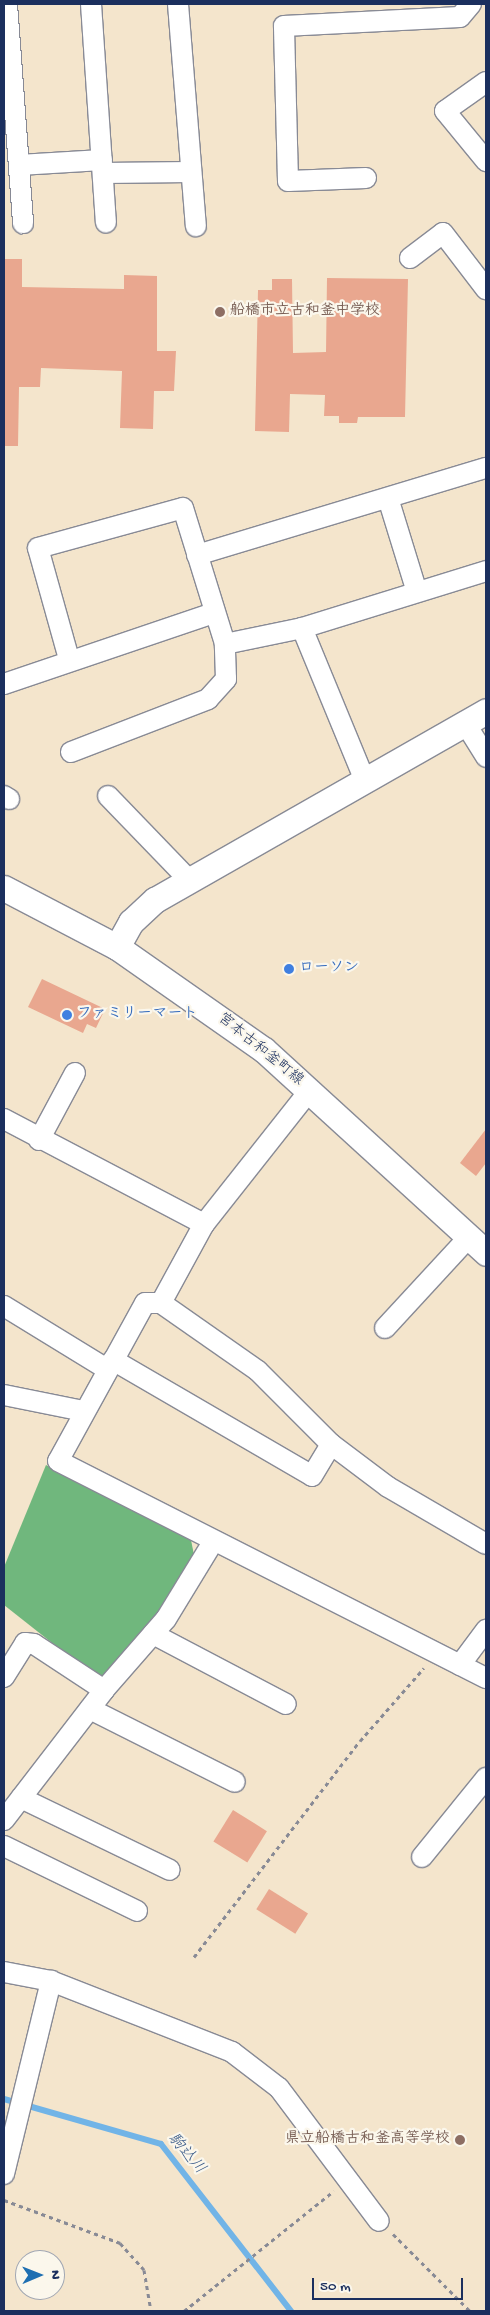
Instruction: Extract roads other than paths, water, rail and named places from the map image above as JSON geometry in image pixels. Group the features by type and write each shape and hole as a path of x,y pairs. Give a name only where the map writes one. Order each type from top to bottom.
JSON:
{"street":[{"path":"6,4 23,222"},
{"path":"91,4 106,222"},
{"path":"178,4 196,226"},
{"path":"366,178 288,182 284,26 460,16 471,4"},
{"path":"486,82 445,111 486,161"},
{"path":"19,165 102,166 191,172"},
{"path":"410,258 442,233 486,289"},
{"path":"197,555 486,468"},
{"path":"388,498 417,592"},
{"path":"69,659 38,548 183,508 224,644 226,679 208,699 71,752"},
{"path":"224,644 302,628 486,571"},
{"path":"4,684 69,659 214,613"},
{"path":"302,628 365,782"},
{"path":"117,947 142,910 189,880 365,782 486,711"},
{"path":"464,723 486,757"},
{"path":"108,796 189,880"},
{"name":"宮本古和釜町線","path":"4,888 117,947 264,1050 310,1090 477,1245"},
{"path":"39,1140 75,1073"},
{"path":"161,1303 204,1224 310,1090"},
{"path":"4,1119 39,1140 204,1224"},
{"path":"385,1328 477,1245"},
{"path":"486,1544 388,1487 331,1444 258,1371 161,1303 145,1303 83,1411 58,1461 213,1542 486,1678"},
{"path":"4,1306 312,1476 331,1444"},
{"path":"4,1396 83,1411"},
{"path":"4,1820 104,1690 153,1634 213,1542"},
{"path":"460,1665 486,1630"},
{"path":"153,1634 286,1704"},
{"path":"4,1677 25,1643 34,1644 104,1690"},
{"path":"90,1709 235,1782"},
{"path":"422,1858 486,1778"},
{"path":"21,1798 170,1870"},
{"path":"4,1846 137,1911"},
{"path":"4,1972 51,1981 232,2052 279,2088 379,2221"},
{"path":"4,2174 51,1981"}],"waterway":[{"name":"駒込川","path":"4,2099 161,2144 291,2311"}],"place":[{"name":"船橋市立古和釜中学校","path":"220,312"},
{"name":"ローソン","path":"289,969"},
{"name":"ファミリーマート","path":"67,1015"},
{"name":"県立船橋古和釜高等学校","path":"460,2140"}]}
